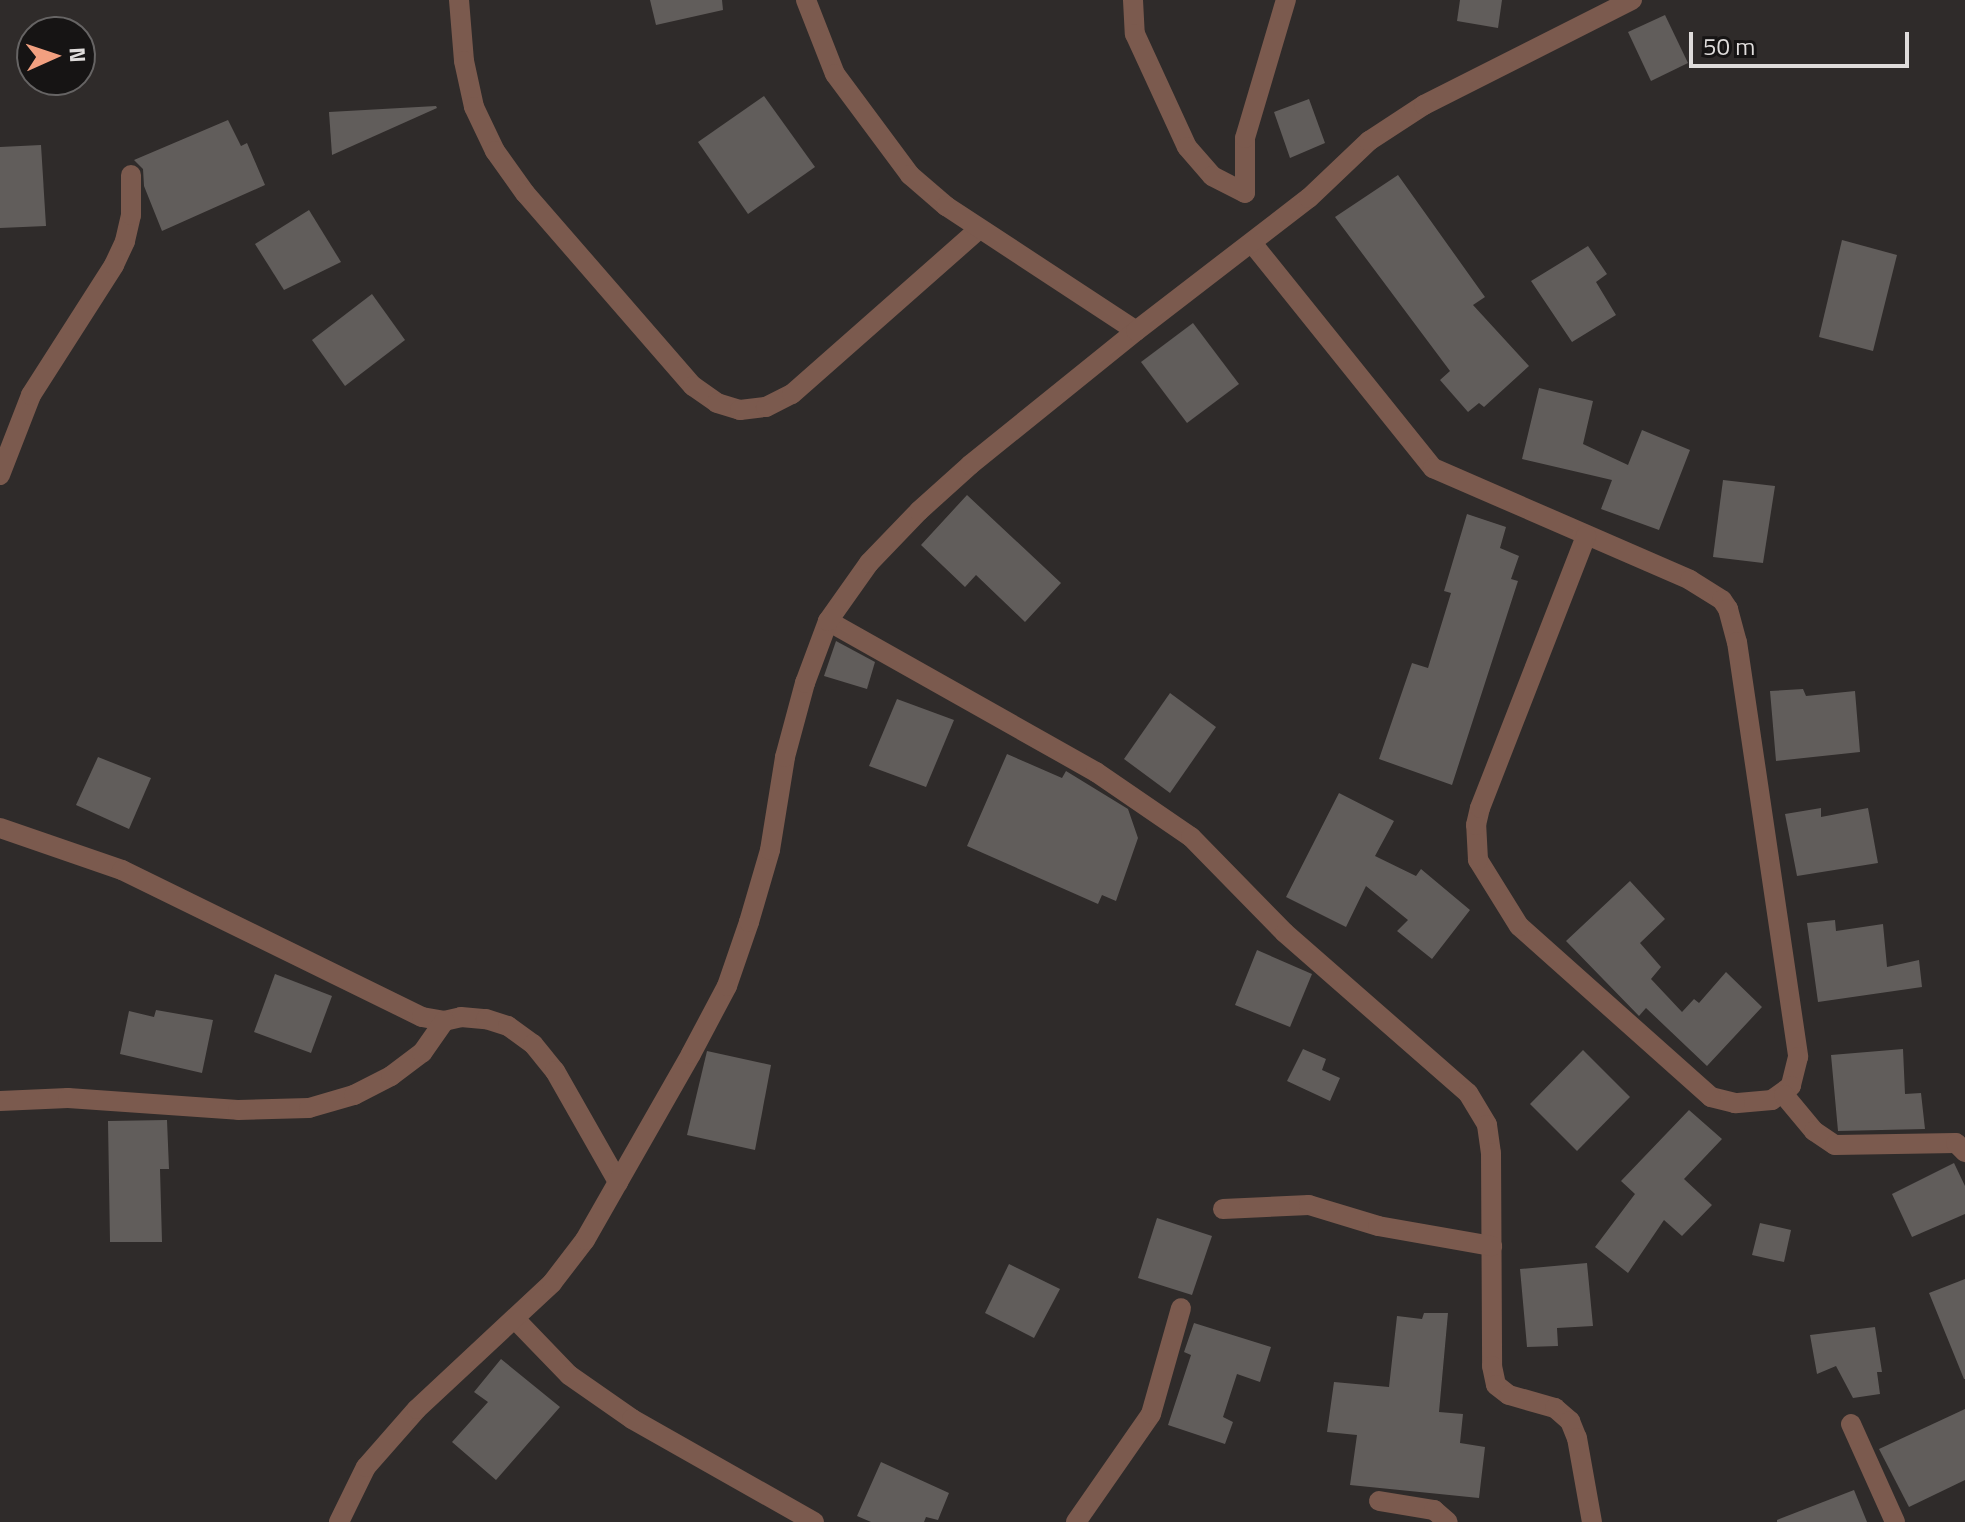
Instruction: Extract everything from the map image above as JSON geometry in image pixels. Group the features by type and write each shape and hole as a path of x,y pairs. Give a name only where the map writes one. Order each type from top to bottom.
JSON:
{"street":[{"path":"459,0 464,61 474,107 495,151 525,193 693,386 717,403 740,410 766,407 792,394 979,229"},
{"path":"806,0 835,74 869,125 910,175 979,229 1136,331"},
{"path":"1133,0 1135,34 1187,147 1212,176 1245,193 1245,138 1286,0"},
{"path":"339,1522 366,1467 417,1409 552,1283 585,1240 727,986 770,850 785,757 805,683 828,621 869,563 919,511 1136,331 1309,198 1369,141 1424,105 1573,26 1632,0"},
{"path":"0,475 31,395 114,265 125,241 131,215 131,175"},
{"path":"1252,243 1433,468 1690,580 1722,600 1732,620 1798,1057 1796,1077 1784,1095 1759,1103 1735,1103 1711,1097 1519,926 1478,860 1476,825 1480,808 1586,536"},
{"path":"828,621 1096,772 1191,837 1285,933 1468,1093 1487,1125 1491,1153 1492,1366 1496,1385 1509,1395 1555,1408 1570,1421 1577,1438 1592,1522"},
{"path":"0,828 122,870 396,1006 444,1021 461,1017 486,1019 508,1026 533,1044 555,1071 618,1182"},
{"path":"0,1101 68,1098 238,1110 309,1108 354,1095 391,1076 422,1053 444,1021"},
{"path":"1784,1095 1814,1131 1835,1145 1956,1143 1965,1152"},
{"path":"1223,1209 1309,1205 1378,1226 1492,1246"},
{"path":"1076,1522 1151,1414 1181,1308"},
{"path":"515,1319 569,1375 632,1419 814,1522"},
{"path":"1851,1424 1895,1522"},
{"path":"1379,1501 1434,1510 1448,1522"}],"building":[{"path":"650,0 722,0 723,10 656,25"},
{"path":"1460,0 1502,0 1498,28 1457,21"},
{"path":"1665,15 1688,63 1651,81 1628,32"},
{"path":"764,96 815,167 748,214 698,142"},
{"path":"1309,99 1325,143 1290,158 1274,112"},
{"path":"437,108 332,155 329,112"},
{"path":"228,120 241,146 247,143 265,185 162,231 144,186 143,169 134,160"},
{"path":"41,145 46,226 0,228 0,147"},
{"path":"1398,175 1485,297 1473,305 1529,366 1484,407 1479,403 1468,412 1440,380 1450,371 1335,217"},
{"path":"309,210 341,262 284,290 255,244"},
{"path":"1842,240 1897,255 1873,351 1819,337"},
{"path":"1588,246 1607,274 1596,282 1616,315 1572,342 1531,281"},
{"path":"372,294 405,340 345,386 312,340"},
{"path":"1193,323 1239,384 1187,423 1141,362"},
{"path":"1539,388 1593,401 1583,444 1628,465 1642,430 1690,450 1659,530 1601,509 1612,480 1522,459"},
{"path":"1723,480 1775,486 1763,563 1713,557"},
{"path":"967,495 1061,583 1025,622 976,575 965,587 921,545"},
{"path":"1467,514 1506,527 1500,548 1519,556 1511,579 1518,581 1452,785 1379,759 1412,663 1428,668 1451,593 1444,591"},
{"path":"836,641 875,662 867,689 824,676"},
{"path":"1803,689 1806,696 1855,691 1860,752 1776,761 1770,691"},
{"path":"1170,693 1216,727 1170,793 1124,759"},
{"path":"897,699 954,720 926,787 869,766"},
{"path":"1007,754 1062,778 1066,771 1128,809 1138,838 1116,901 1102,895 1098,904 967,846"},
{"path":"98,757 151,778 129,829 76,805"},
{"path":"1339,793 1394,821 1375,856 1416,876 1421,869 1470,910 1432,959 1397,931 1408,920 1366,886 1346,927 1286,897"},
{"path":"1821,808 1821,817 1868,808 1878,863 1797,876 1785,814"},
{"path":"1630,881 1665,919 1640,943 1661,967 1651,979 1682,1012 1694,999 1699,1003 1726,972 1762,1007 1707,1066 1646,1008 1639,1016 1566,941"},
{"path":"1835,920 1836,931 1883,924 1887,967 1919,960 1922,987 1818,1002 1807,923"},
{"path":"1257,950 1312,974 1290,1027 1235,1005"},
{"path":"275,974 332,996 311,1053 254,1032"},
{"path":"156,1010 213,1020 202,1073 120,1054 129,1011 154,1017"},
{"path":"1303,1049 1326,1059 1322,1070 1340,1078 1330,1101 1287,1081"},
{"path":"1903,1049 1905,1094 1921,1093 1925,1129 1838,1131 1831,1055"},
{"path":"1583,1050 1630,1097 1577,1151 1530,1104"},
{"path":"707,1051 771,1065 755,1150 687,1135"},
{"path":"1689,1110 1722,1139 1684,1179 1712,1205 1682,1236 1664,1220 1628,1273 1595,1247 1635,1194 1621,1181"},
{"path":"167,1120 169,1169 160,1169 162,1242 110,1242 108,1121"},
{"path":"1954,1163 1965,1186 1965,1214 1912,1237 1892,1194"},
{"path":"1157,1218 1212,1236 1192,1295 1138,1278"},
{"path":"1760,1223 1791,1230 1784,1262 1752,1255"},
{"path":"1587,1263 1593,1326 1557,1328 1558,1346 1527,1347 1520,1269"},
{"path":"1009,1264 1060,1289 1034,1338 985,1313"},
{"path":"1965,1279 1965,1379 1964,1379 1929,1293"},
{"path":"1424,1313 1448,1313 1439,1412 1463,1414 1460,1443 1485,1447 1479,1498 1350,1485 1357,1435 1327,1432 1334,1382 1389,1387 1397,1316 1422,1319"},
{"path":"1194,1323 1271,1347 1260,1382 1237,1374 1223,1417 1233,1422 1225,1444 1168,1425 1191,1355 1184,1352"},
{"path":"1875,1327 1882,1372 1877,1372 1880,1394 1853,1398 1836,1366 1817,1374 1810,1335"},
{"path":"501,1359 560,1407 496,1480 452,1442 488,1402 474,1392"},
{"path":"1965,1409 1965,1480 1909,1507 1879,1449"},
{"path":"881,1462 949,1493 938,1520 926,1517 924,1522 871,1522 857,1516"},
{"path":"1854,1490 1867,1522 1777,1522 1777,1520"}]}
